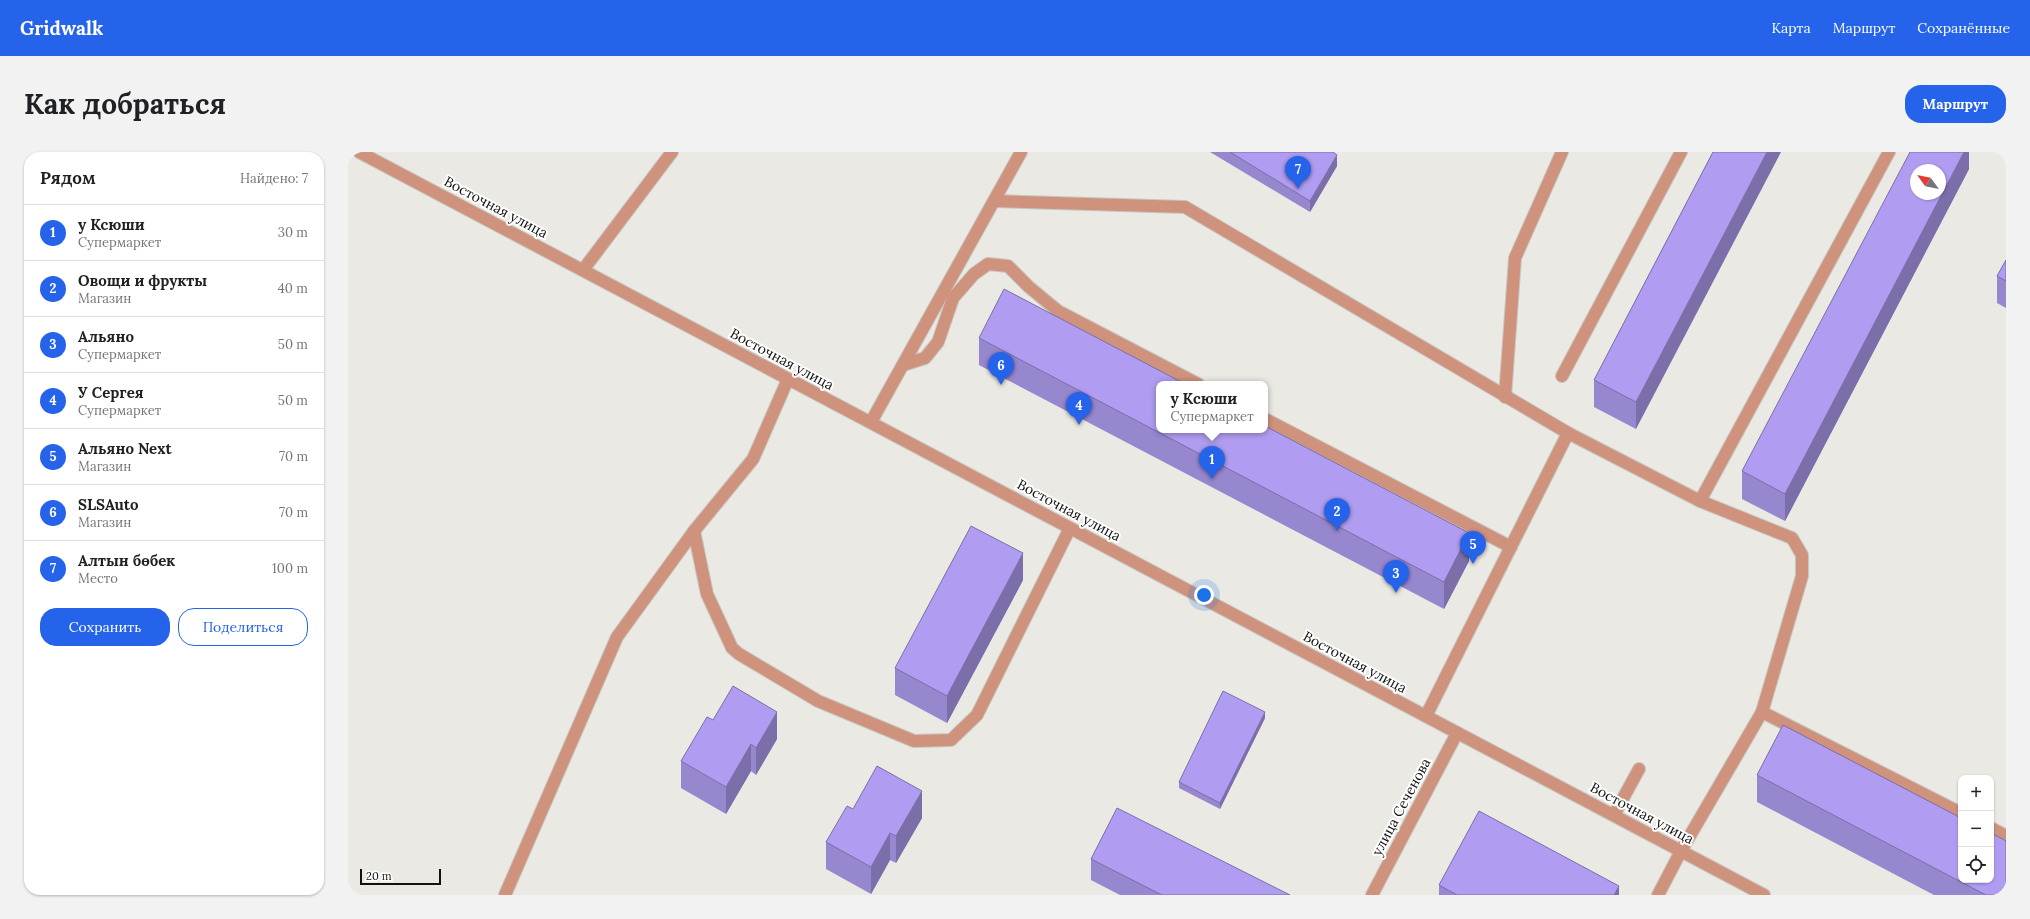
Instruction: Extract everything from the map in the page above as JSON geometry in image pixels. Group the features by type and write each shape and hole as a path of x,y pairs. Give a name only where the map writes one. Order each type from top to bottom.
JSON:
{"lane":[{"name":"Восточная улица","path":"359,152 1764,895"},
{"path":"583,270 672,152"},
{"path":"871,422 1021,152"},
{"path":"1505,397 1515,258 1562,152"},
{"path":"1562,376 1681,152"},
{"path":"1700,501 1889,152"},
{"path":"994,201 1185,207 1568,433 1700,501 1792,538 1802,555 1802,576 1762,712 1681,851 1658,895"},
{"path":"903,365 925,358 938,342 953,298 974,274 988,264 1008,266 1029,287 1058,311 1192,381"},
{"path":"505,895 617,637 694,532 753,459 788,379"},
{"path":"1268,421 1512,547"},
{"path":"1426,716 1568,433"},
{"path":"694,532 707,594 732,648 739,654 818,701 914,741 951,740 977,715 1070,528"},
{"path":"1762,712 1958,811"},
{"name":"улица Сеченова","path":"1372,895 1457,733"},
{"path":"1614,815 1639,769"},
{"path":"1994,830 2006,836"}],"building":[{"path":"1230,152 1333,152 1337,155 1310,201"},
{"path":"1713,152 1767,152 1636,402 1594,380"},
{"path":"1910,152 1964,152 1946,186 1946,164 1910,164 1910,200 1939,200 1785,494 1742,471"},
{"path":"2006,260 2006,281 1997,276"},
{"path":"1004,289 1179,381 1156,381 1156,431 979,338"},
{"path":"1268,428 1469,533 1444,582 1160,433 1268,433"},
{"path":"971,526 1023,553 947,696 895,668"},
{"path":"733,686 777,712 756,748 751,744 726,787 681,761 707,717 713,720"},
{"path":"1223,691 1265,712 1220,803 1179,782"},
{"path":"1783,725 1958,816 1958,880 1757,775"},
{"path":"877,766 922,791 896,836 890,833 871,867 826,842 847,806 853,809"},
{"path":"1117,808 1290,895 1162,895 1091,859"},
{"path":"1479,811 1619,886 1614,895 1457,895 1439,885"},
{"path":"1994,835 2006,841 2006,895 1986,895 1963,883 1994,883"}],"place":[{"name":"Алтын бөбек","path":"1298,189"},
{"name":"SLSAuto","path":"1001,385"},
{"name":"У Сергея","path":"1079,425"},
{"name":"у Ксюши","path":"1212,479"},
{"name":"Овощи и фрукты","path":"1337,531"},
{"name":"Альяно Next","path":"1473,564"},
{"name":"Альяно","path":"1396,593"}]}
